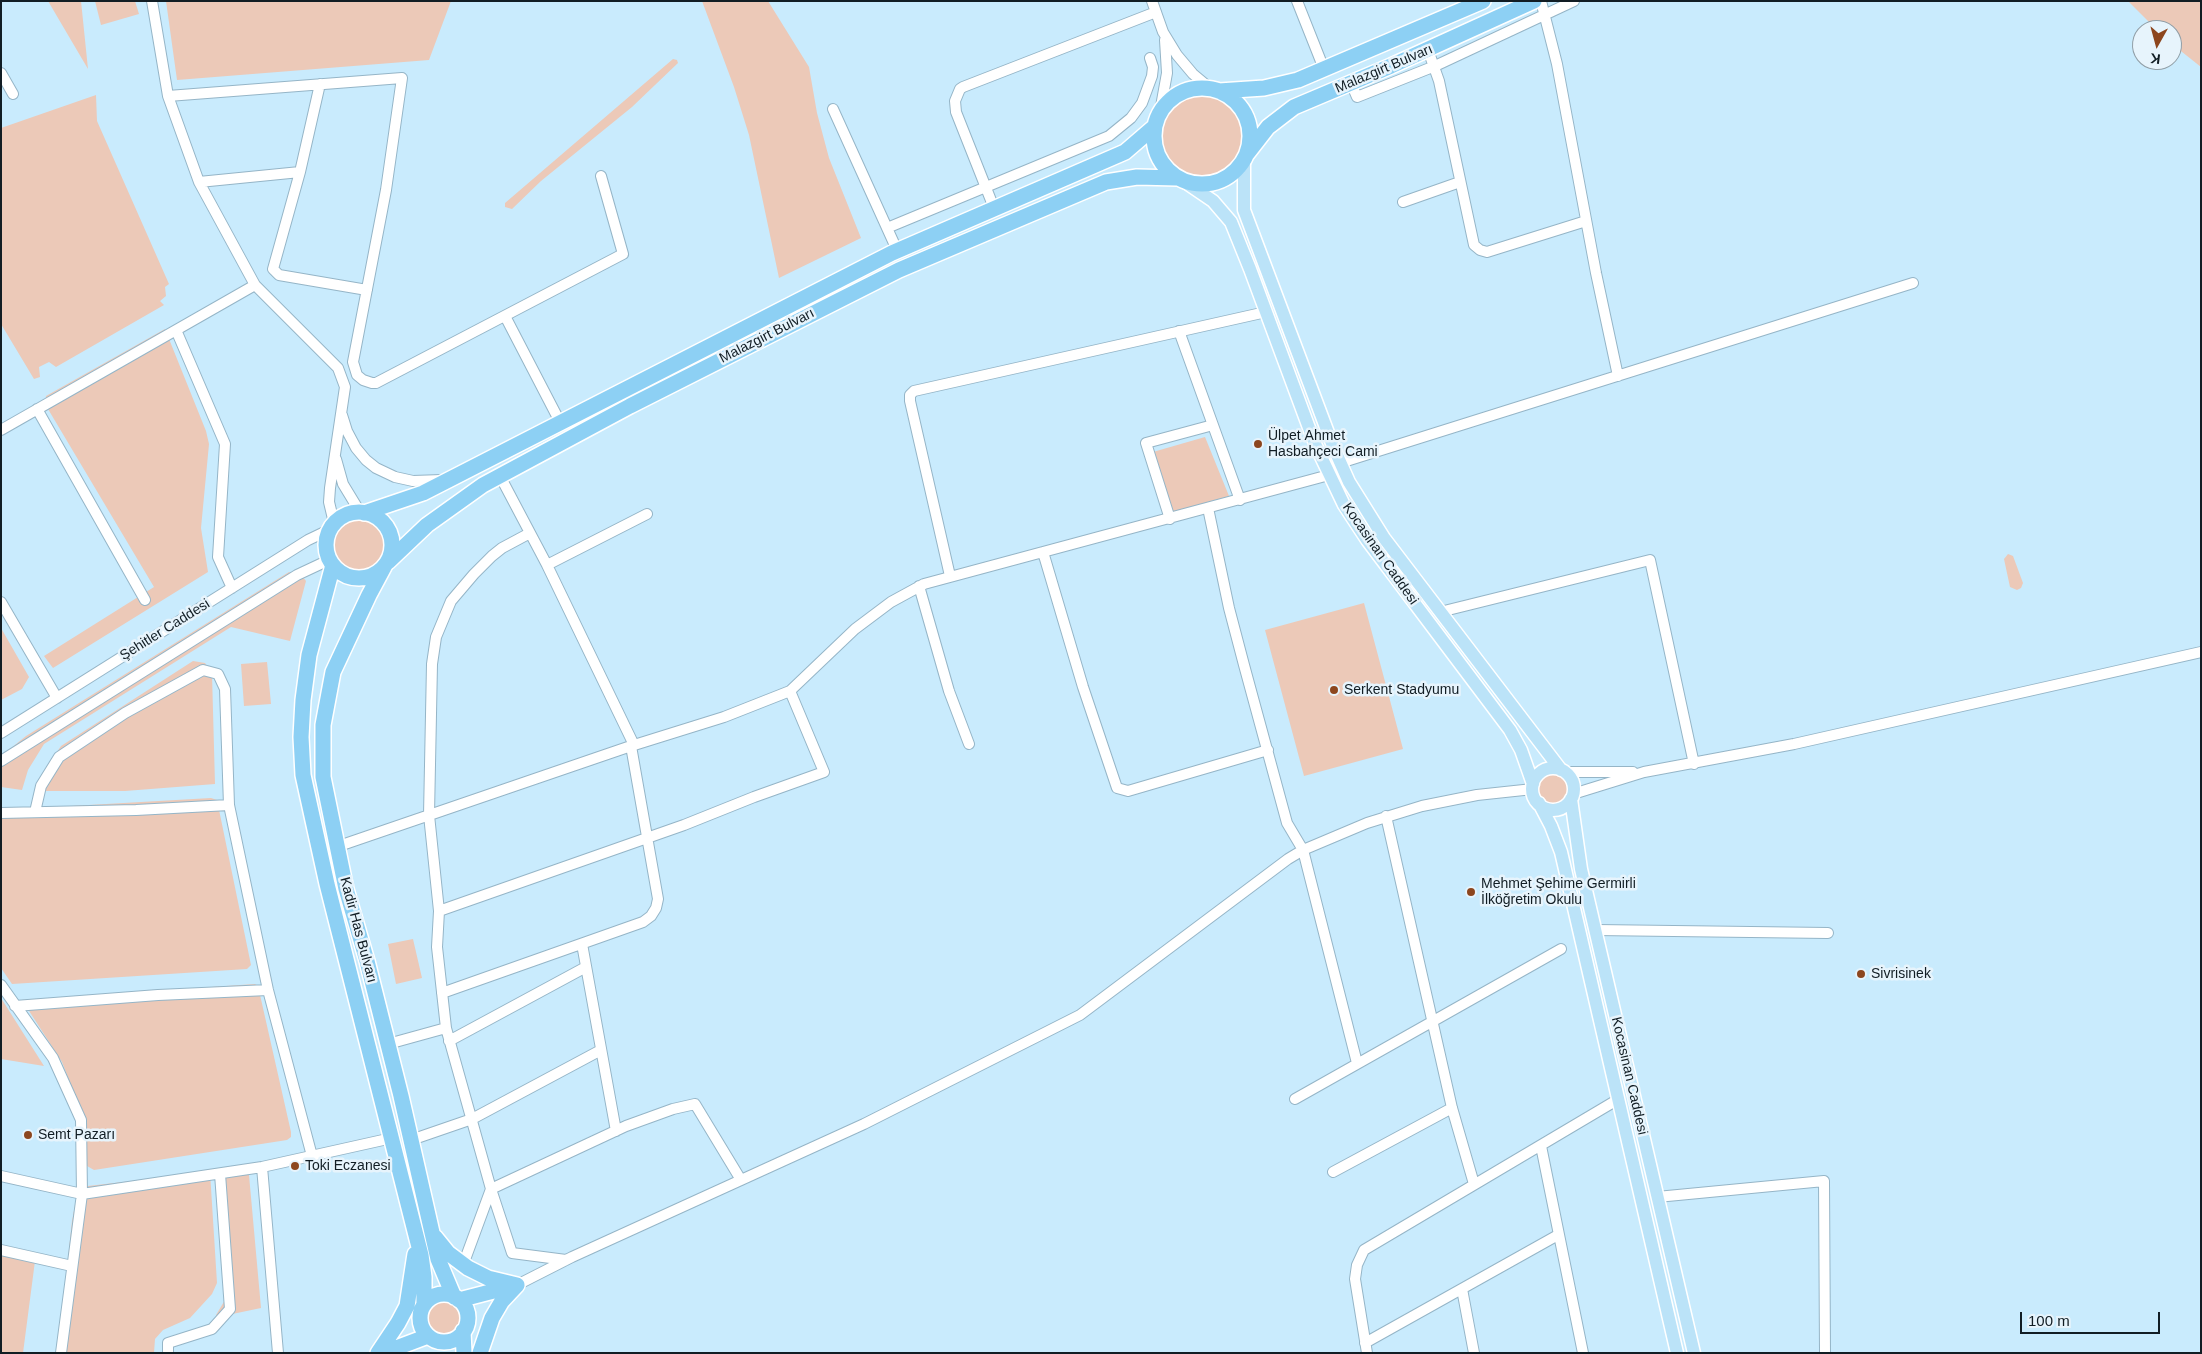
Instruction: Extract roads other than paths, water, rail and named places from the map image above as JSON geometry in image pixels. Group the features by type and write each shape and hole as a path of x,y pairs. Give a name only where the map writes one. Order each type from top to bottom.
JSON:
{"highway":[{"name":"Malazgirt Bulvarı","path":"1215,90 1249,90 1298,80 1483,1"},
{"name":"Malazgirt Bulvarı","path":"1246,157 1260,135 1285,113 1534,1"},
{"path":"1215,90 1234,100 1244,113 1250,137 1246,157 1233,174 1218,182 1201,185 1181,180 1164,167 1156,152 1154,127 1160,112 1171,99 1186,91 1215,90"},
{"name":"Malazgirt Bulvarı","path":"362,513 423,492 897,250 1125,152 1154,127"},
{"name":"Malazgirt Bulvarı","path":"386,565 442,513 500,476 630,406 899,270 1106,182 1137,176 1181,180"},
{"path":"362,513 381,521 389,531 392,550 386,565 368,578 355,578 342,574 331,563 326,541 333,526 346,515 362,513"},
{"name":"Kadir Has Bulvarı","path":"331,563 309,655 301,718 303,775 326,884 416,1235 424,1272 422,1310"},
{"name":"Kadir Has Bulvarı","path":"386,565 368,595 333,672 325,707 322,742 323,777 336,847 388,1044 432,1233 442,1269 457,1298"},
{"path":"432,1233 448,1253 462,1265 488,1278 517,1285"},
{"path":"378,1353 407,1306 413,1278 416,1235"},
{"path":"378,1353 438,1295 457,1298 517,1285"},
{"path":"383,1353 450,1341 502,1301 517,1285"},
{"path":"457,1298 466,1309 464,1353"},
{"path":"480,1353 488,1328 502,1301"},
{"path":"422,1310 422,1327 434,1343"}],"main road":[{"name":"Kocasinan Caddesi","path":"1246,157 1244,210 1340,463 1371,520 1563,771"},
{"name":"Kocasinan Caddesi","path":"1181,180 1212,201 1231,222 1329,476 1344,505 1366,540 1510,730 1521,750 1533,786"},
{"path":"1553,768 1563,771 1573,783 1572,796 1559,809 1548,809 1539,803 1533,786 1543,771 1553,768"},
{"name":"Kocasinan Caddesi","path":"1572,796 1577,850 1694,1353"},
{"name":"Kocasinan Caddesi","path":"1539,803 1551,826 1561,852 1677,1353"}],"street":[{"path":"152,1 168,96 199,182 255,285 338,368 345,387 329,502 333,526"},
{"path":"1152,1 1163,32 1185,66 1215,90"},
{"path":"1297,1 1324,69"},
{"path":"1541,1 1558,64 1586,221 1618,376"},
{"path":"1351,83 1357,97 1435,66 1546,16 1574,1"},
{"path":"994,208 956,112 955,101 960,89 1156,12"},
{"path":"1160,112 1167,73 1163,32"},
{"path":"1428,50 1435,66 1472,242 1477,248 1484,251 1586,221"},
{"path":"887,228 1100,142 1118,130 1137,112 1147,94 1153,67 1150,58"},
{"path":"1,73 13,94"},
{"path":"168,96 402,78 386,190 354,357 357,375 367,382 376,383 623,254 601,176"},
{"path":"320,84 274,272 279,275 366,290"},
{"path":"833,109 897,250"},
{"path":"199,182 300,172"},
{"path":"1403,202 1460,182"},
{"path":"1340,463 1913,283"},
{"path":"1,430 255,285"},
{"path":"950,576 910,401 912,393 916,390 1266,312"},
{"path":"505,316 560,422"},
{"path":"176,330 225,444 218,558 232,588"},
{"path":"1179,331 1240,500"},
{"path":"342,379 357,375"},
{"path":"37,409 145,600"},
{"path":"341,412 347,431 356,448 366,460 380,470 395,477 412,481 434,481 455,476"},
{"path":"1170,519 1146,443 1213,425"},
{"path":"335,453 343,484 362,513"},
{"path":"442,993 643,922 654,912 658,900 632,745 547,565 500,476"},
{"path":"336,847 632,745 724,718 790,692 855,629 891,602 919,586 950,576 1329,476"},
{"path":"1208,508 1232,617 1287,823 1303,850 1357,1063"},
{"path":"547,565 646,514"},
{"name":"Şehitler Caddesi","path":"1,733 333,526"},
{"path":"530,533 502,548 482,564 451,601 440,624 432,664 429,815 438,911 437,946 446,1028 491,1189 512,1252 566,1260"},
{"path":"1042,552 1082,687 1117,788 1122,791 1128,791 1268,750"},
{"path":"1440,612 1650,560 1694,764"},
{"name":"Şehitler Caddesi","path":"1,761 12,752 297,575 331,563"},
{"path":"919,586 949,691 969,744"},
{"path":"1,602 57,698"},
{"path":"1572,796 1644,772 1794,744 2201,652"},
{"path":"35,812 41,786 59,757 125,713 202,670 218,674 226,689 230,805 268,990 312,1156"},
{"path":"438,911 648,837 824,772 790,692"},
{"path":"1563,771 1644,772"},
{"path":"517,1285 566,1260 864,1124 1080,1015 1288,859 1303,850 1340,833 1386,816 1449,800 1533,786"},
{"path":"1,813 136,810 230,805"},
{"path":"1386,816 1401,891 1452,1108 1474,1184"},
{"path":"1596,930 1828,933"},
{"path":"582,944 616,1131"},
{"path":"1295,1099 1561,949"},
{"path":"449,1041 586,967"},
{"path":"1,985 14,1006 53,1058 81,1120 82,1194 61,1353"},
{"path":"14,1006 158,995 268,990"},
{"path":"388,1044 446,1028"},
{"path":"411,1140 472,1119 601,1050"},
{"path":"1558,1235 1462,1289 1366,1348 1355,1279 1357,1265 1364,1250 1617,1100"},
{"path":"462,1265 491,1189 616,1131 673,1109 695,1104 741,1180"},
{"path":"1333,1172 1452,1108"},
{"path":"1,1176 82,1194 262,1167 392,1138"},
{"path":"1541,1146 1583,1353"},
{"path":"262,1167 278,1353"},
{"path":"168,1353 168,1343 212,1328 230,1309 220,1174"},
{"path":"1657,1197 1824,1181 1825,1353"},
{"path":"1,1250 72,1266"},
{"path":"1462,1289 1474,1353"}],"place":[{"name":"Ülpet Ahmet Hasbahçeci Cami","path":"1258,444"},
{"name":"Serkent Stadyumu","path":"1334,690"},
{"name":"Mehmet Şehime Germirli İlköğretim Okulu","path":"1471,892"},
{"name":"Sivrisinek","path":"1861,974"},
{"name":"Semt Pazarı","path":"28,1135"},
{"name":"Toki Eczanesi","path":"295,1166"}]}
